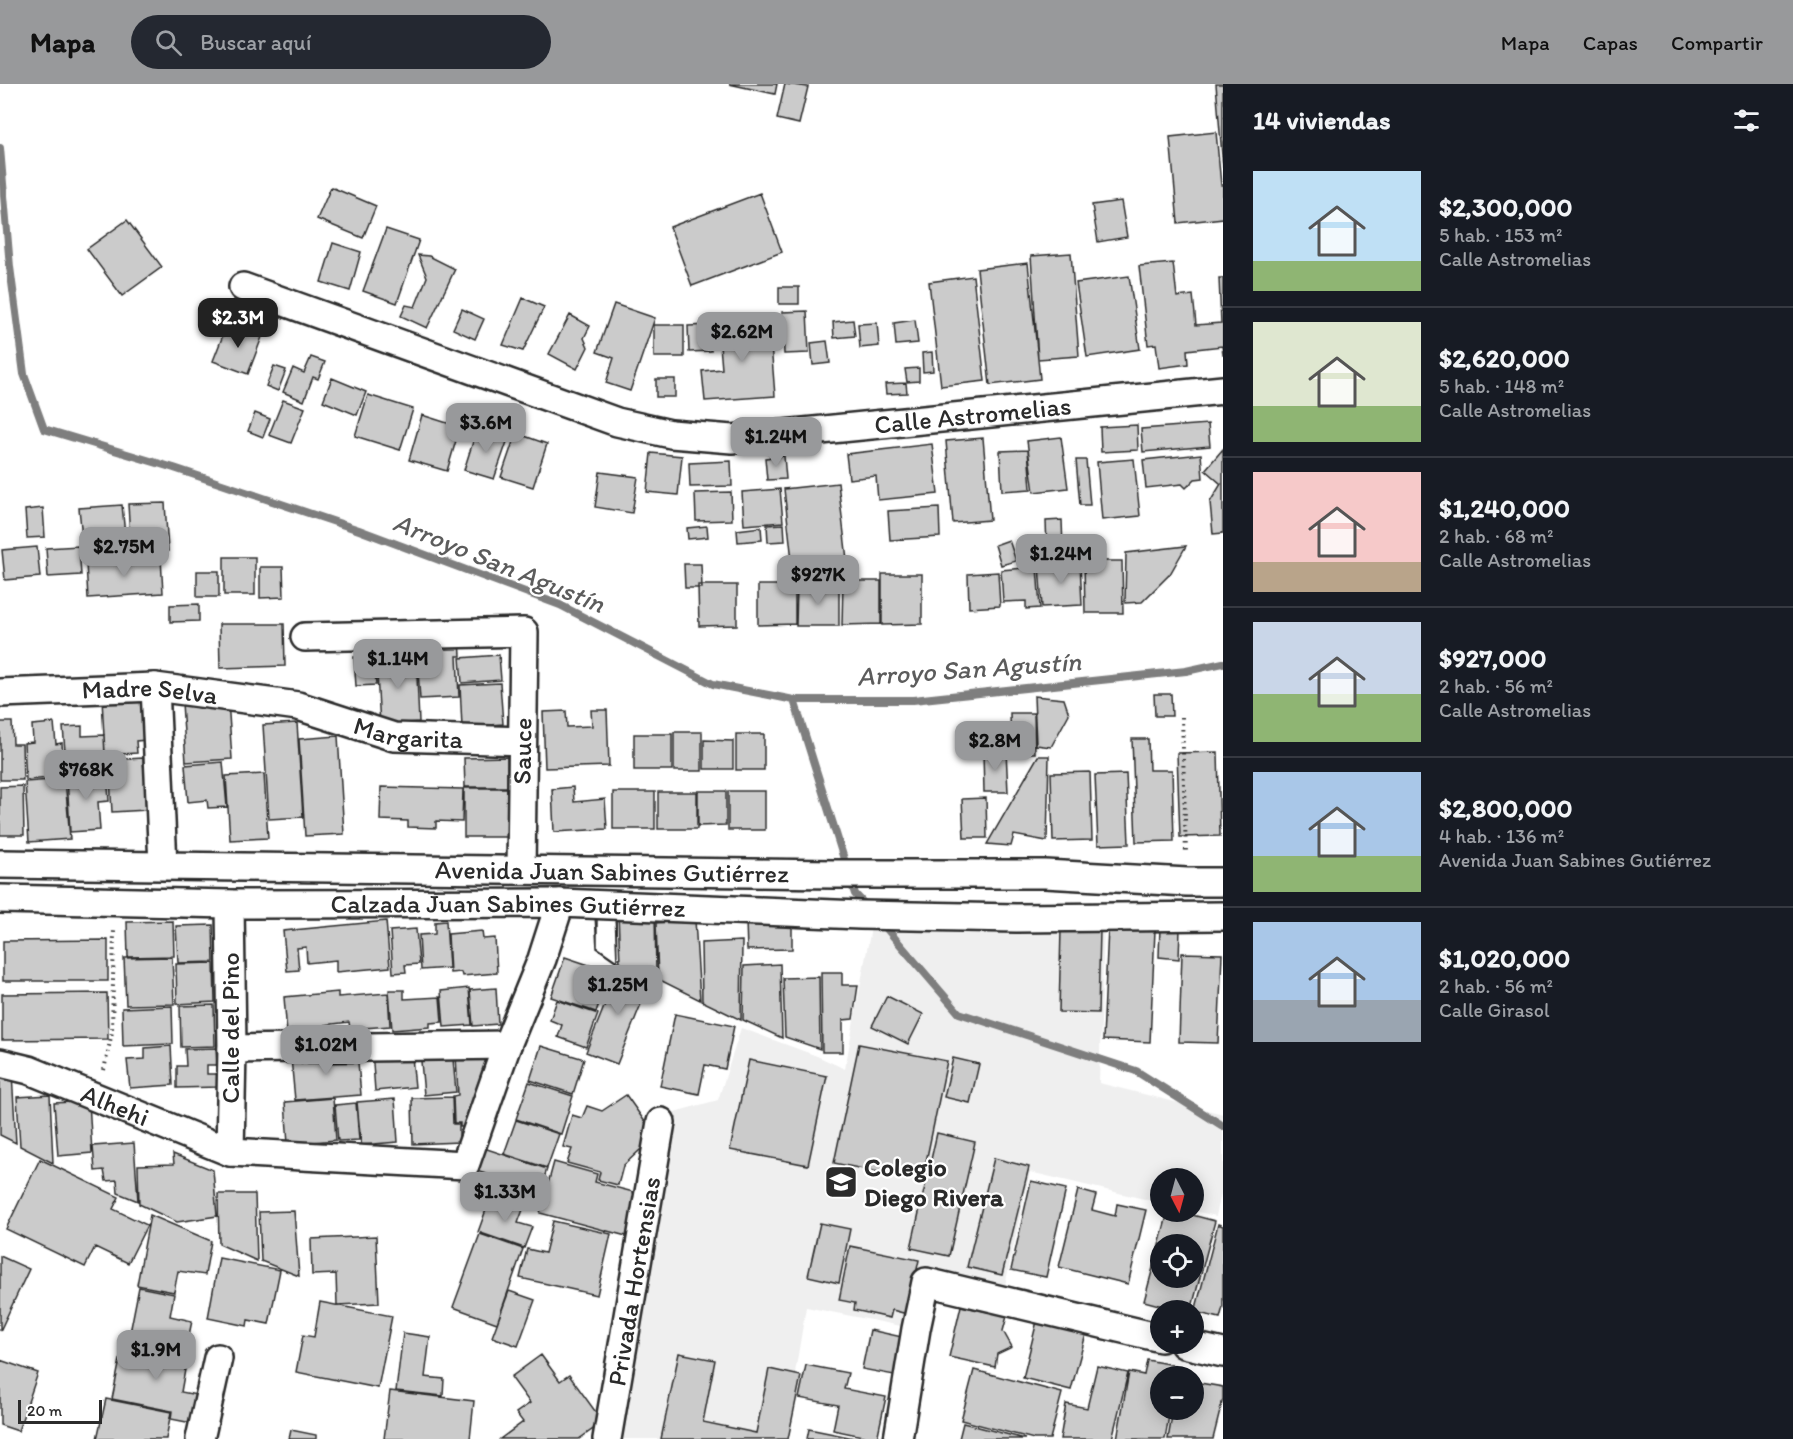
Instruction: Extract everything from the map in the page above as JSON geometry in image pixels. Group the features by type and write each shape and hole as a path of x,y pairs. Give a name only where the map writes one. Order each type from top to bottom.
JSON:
{"street":[{"name":"Calle Astromelias","path":"243,286 617,422 671,434 732,439 1223,390"},
{"name":"Sauce","path":"305,637 524,632 521,870"},
{"name":"Madre Selva","path":"0,693 155,687 298,706"},
{"path":"155,687 163,865"},
{"name":"Margarita","path":"298,706 394,737 522,741"},
{"name":"Avenida Juan Sabines Gutiérrez","path":"0,864 835,874 1045,874 1223,882"},
{"path":"114,901 115,865"},
{"path":"673,872 677,907"},
{"path":"1045,874 1048,918"},
{"name":"Calzada Juan Sabines Gutiérrez","path":"0,899 230,904 560,903 860,915 1016,918 1223,916"},
{"path":"232,1049 507,1045 542,959 560,903"},
{"name":"Calle del Pino","path":"230,904 232,1049 230,1152"},
{"name":"Alhehi","path":"0,1063 29,1070 230,1152 465,1165 507,1045"},
{"name":"Privada Hortensias","path":"607,1439 661,1122"},
{"path":"898,1439 926,1282 1150,1335"},
{"path":"1204,1348 1223,1353"},
{"path":"200,1439 218,1358"}],"path":[{"path":"1182,717 1187,882"},
{"path":"98,1097 112,1032 114,901"}],"shaded area":[{"name":"Colegio Diego Rivera","path":"1104,927 1099,1083 1223,1114 1223,1185 1216,1216 1204,1213 1204,1168 1150,1168 1150,1200 1030,1172 1002,1299 927,1282 916,1329 806,1307 784,1439 609,1439 667,1114 718,1100 741,1028 817,1056 845,1069 871,928"}],"building":[{"path":"729,84 777,84 775,94"},
{"path":"785,84 808,87 799,124 777,119"},
{"path":"1216,84 1223,84 1223,168"},
{"path":"1216,132 1221,185 1223,185 1223,218 1178,223 1170,137"},
{"path":"331,187 376,206 363,238 317,219"},
{"path":"760,193 782,252 692,286 670,227"},
{"path":"1121,201 1127,237 1098,242 1092,205"},
{"path":"127,220 162,267 122,296 87,249"},
{"path":"386,229 419,240 397,303 363,291"},
{"path":"333,243 361,252 350,291 321,282"},
{"path":"1071,253 1079,356 1038,359 1031,256"},
{"path":"418,255 429,256 455,269 427,328 401,316 406,305 415,307 427,277"},
{"path":"1028,263 1040,379 990,385 977,269"},
{"path":"1173,263 1177,297 1193,295 1196,325 1221,323 1219,278 1223,278 1223,355 1222,346 1187,350 1188,364 1159,368 1156,344 1148,345 1139,266"},
{"path":"973,276 985,381 941,386 929,282"},
{"path":"1129,276 1140,349 1087,357 1076,283"},
{"path":"779,287 799,287 799,304 779,304"},
{"path":"523,298 544,307 523,351 503,345"},
{"path":"614,304 655,318 630,391 606,383 614,358 597,352"},
{"path":"462,309 484,319 475,339 453,329"},
{"path":"807,311 809,353 784,354 782,312"},
{"path":"570,315 590,326 584,338 588,347 577,369 549,354"},
{"path":"769,319 775,396 705,401 702,371 722,369 718,322"},
{"path":"853,320 855,336 834,338 833,322"},
{"path":"915,320 918,343 896,345 894,323"},
{"path":"877,323 879,346 860,348 858,324"},
{"path":"227,325 262,337 248,374 213,361"},
{"path":"654,325 684,325 684,357 654,357"},
{"path":"710,325 711,351 689,352 688,326"},
{"path":"827,341 830,363 813,365 811,343"},
{"path":"932,352 933,371 923,372 922,353"},
{"path":"311,357 325,362 318,379 313,377 304,401 283,392 293,368 304,373"},
{"path":"274,366 286,370 278,391 266,386"},
{"path":"919,368 919,381 907,382 905,369"},
{"path":"332,378 366,392 357,415 323,401"},
{"path":"656,379 675,379 675,397 656,397"},
{"path":"906,383 907,393 886,394 885,384"},
{"path":"368,395 413,409 400,450 355,436"},
{"path":"283,400 305,408 291,443 269,435"},
{"path":"255,413 270,419 263,437 248,431"},
{"path":"422,415 460,427 447,471 409,460"},
{"path":"1208,424 1210,446 1143,452 1141,429"},
{"path":"1137,425 1138,450 1101,452 1100,427"},
{"path":"477,429 508,439 494,479 464,470"},
{"path":"516,433 547,444 533,487 501,477"},
{"path":"1061,437 1068,488 1034,492 1027,441"},
{"path":"983,438 990,520 953,523 946,441"},
{"path":"932,444 938,494 878,500 876,476 849,479 846,454"},
{"path":"1223,449 1223,533 1213,534 1210,502 1221,484 1205,470"},
{"path":"1028,450 1031,489 1002,491 1000,451"},
{"path":"651,453 682,456 678,495 647,492"},
{"path":"1201,454 1203,478 1195,479 1186,488 1182,484 1146,488 1143,460"},
{"path":"784,456 786,479 767,480 765,458"},
{"path":"1134,459 1140,516 1102,520 1097,462"},
{"path":"1076,460 1086,460 1090,505 1080,505"},
{"path":"731,461 732,486 690,487 689,463"},
{"path":"600,472 638,477 632,513 595,507"},
{"path":"838,483 848,568 827,571 825,557 792,560 784,489"},
{"path":"780,489 783,522 744,525 742,492"},
{"path":"731,492 732,520 696,521 695,493"},
{"path":"165,503 168,551 131,553 128,504"},
{"path":"122,505 125,535 82,537 79,508"},
{"path":"43,508 45,537 27,538 25,510"},
{"path":"939,508 940,537 890,540 888,511"},
{"path":"1062,520 1063,548 1047,548 1046,521"},
{"path":"784,524 785,541 768,542 767,525"},
{"path":"707,526 708,537 688,539 687,528"},
{"path":"761,527 762,540 738,542 737,530"},
{"path":"1009,540 1016,561 1001,565 995,545"},
{"path":"79,546 81,575 48,577 46,548"},
{"path":"1186,546 1170,574 1142,602 1125,603 1126,553"},
{"path":"37,547 40,577 5,580 2,550"},
{"path":"224,557 255,557 255,595 224,595"},
{"path":"161,558 163,593 88,598 86,563"},
{"path":"1084,561 1122,561 1123,613 1085,613"},
{"path":"1080,563 1082,605 1042,607 1039,565"},
{"path":"684,564 701,564 702,588 685,588"},
{"path":"260,567 283,567 284,597 260,598"},
{"path":"1037,567 1040,608 1026,609 1026,601 1003,602 1001,570"},
{"path":"197,571 219,571 219,597 197,597"},
{"path":"998,572 1000,606 969,608 968,574"},
{"path":"882,574 922,574 922,624 882,625"},
{"path":"843,581 881,581 881,624 842,625"},
{"path":"698,585 737,585 737,625 699,626"},
{"path":"758,585 795,585 795,624 758,625"},
{"path":"797,586 839,586 839,626 796,626"},
{"path":"199,604 199,621 170,622 170,605"},
{"path":"219,624 284,624 285,666 220,668"},
{"path":"460,638 461,656 457,656 459,697 420,699 416,641"},
{"path":"416,655 419,722 380,725 376,657"},
{"path":"499,655 501,680 462,683 460,658"},
{"path":"374,656 376,685 356,686 354,657"},
{"path":"500,683 503,724 462,727 460,685"},
{"path":"1154,694 1171,694 1172,716 1155,716"},
{"path":"144,696 146,740 136,741 137,753 105,755 102,699"},
{"path":"1034,696 1064,699 1069,714 1051,747 1036,745"},
{"path":"228,700 232,759 186,762 182,703"},
{"path":"591,710 607,710 609,766 545,768 543,712 566,711 567,727 592,726"},
{"path":"1010,713 1034,713 1035,753 1011,753"},
{"path":"0,722 12,722 13,744 22,744 23,780 0,780"},
{"path":"54,723 56,744 62,743 64,777 26,780 24,743 33,742 32,725"},
{"path":"297,723 303,817 269,819 263,725"},
{"path":"82,726 82,736 104,735 106,772 67,775 63,727"},
{"path":"674,732 702,732 702,771 674,771"},
{"path":"634,734 672,734 672,770 634,770"},
{"path":"736,734 764,734 764,770 736,770"},
{"path":"338,736 344,834 305,836 299,739"},
{"path":"1132,739 1148,739 1149,770 1172,770 1174,841 1136,842"},
{"path":"704,740 733,741 733,769 704,769"},
{"path":"1006,751 1008,792 984,792 983,752"},
{"path":"1218,752 1220,836 1180,837 1177,753"},
{"path":"1038,756 1049,756 1047,841 1014,835 1011,846 987,844"},
{"path":"507,757 507,787 465,787 464,758"},
{"path":"143,758 147,810 112,812 109,760"},
{"path":"223,762 227,807 208,808 207,800 188,802 185,765"},
{"path":"1090,772 1092,840 1053,841 1051,773"},
{"path":"107,773 109,801 98,802 100,830 70,832 67,776"},
{"path":"264,774 268,838 230,840 226,776"},
{"path":"1126,774 1129,844 1098,845 1095,775"},
{"path":"65,779 70,839 29,842 25,782"},
{"path":"23,786 24,835 0,835 0,787"},
{"path":"381,787 463,789 462,822 436,821 436,828 408,827 408,821 380,820"},
{"path":"573,787 574,802 605,799 607,829 554,832 552,789"},
{"path":"464,788 507,788 507,837 464,837"},
{"path":"698,791 726,791 726,825 698,826"},
{"path":"728,791 765,791 765,830 728,830"},
{"path":"613,792 655,792 655,829 613,829"},
{"path":"658,792 697,792 697,829 658,829"},
{"path":"986,798 987,838 964,838 962,799"},
{"path":"616,913 617,961 597,947 597,914"},
{"path":"618,913 655,913 656,974 620,963"},
{"path":"615,914 617,962 597,948 595,915"},
{"path":"695,920 700,1000 658,979 656,923"},
{"path":"792,920 792,949 747,950 746,921"},
{"path":"173,921 174,956 128,957 127,922"},
{"path":"386,921 390,967 336,972 336,960 307,963 306,947 297,948 299,970 287,971 283,931"},
{"path":"446,921 449,968 421,970 419,935 435,934 435,922"},
{"path":"213,925 214,962 178,963 176,926"},
{"path":"1160,927 1180,928 1179,959 1159,957"},
{"path":"1108,928 1155,930 1150,1042 1103,1040"},
{"path":"416,929 419,964 405,965 406,972 393,973 390,931"},
{"path":"1061,929 1100,930 1098,1013 1059,1012"},
{"path":"482,931 483,939 495,938 497,973 462,976 461,972 450,973 448,934"},
{"path":"108,940 108,981 3,981 3,941"},
{"path":"742,941 741,1020 702,1001 701,943"},
{"path":"1182,953 1222,954 1218,1043 1179,1042"},
{"path":"172,957 174,1004 126,1005 124,958"},
{"path":"565,957 610,972 596,1012 551,997"},
{"path":"214,963 215,1002 177,1004 176,964"},
{"path":"780,964 782,1038 743,1020 744,966"},
{"path":"620,967 651,979 617,1064 586,1052"},
{"path":"821,972 842,972 842,985 858,985 853,1019 843,1020 843,1052 822,1052"},
{"path":"819,977 820,1049 785,1037 783,978"},
{"path":"469,988 472,1025 444,1027 441,991"},
{"path":"496,988 498,1024 473,1026 470,990"},
{"path":"389,990 404,990 404,999 440,997 442,1022 430,1023 430,1027 392,1030"},
{"path":"338,992 338,997 388,993 390,1026 350,1029 349,1022 325,1025 325,1029 287,1033 284,997"},
{"path":"107,993 108,1039 2,1040 2,994"},
{"path":"887,996 923,1014 908,1044 872,1026"},
{"path":"557,1000 598,1014 586,1047 558,1037 562,1025 550,1020"},
{"path":"214,1005 215,1046 181,1047 180,1006"},
{"path":"172,1006 173,1044 123,1046 122,1008"},
{"path":"675,1014 734,1026 725,1069 705,1065 699,1094 660,1086"},
{"path":"859,1044 947,1061 922,1181 834,1163"},
{"path":"171,1046 173,1085 130,1088 127,1060 145,1059 145,1048"},
{"path":"541,1046 584,1059 573,1094 530,1080"},
{"path":"411,1047 415,1087 375,1091 372,1050"},
{"path":"216,1048 217,1065 207,1065 207,1074 218,1074 218,1087 177,1088 177,1066 186,1066 185,1049"},
{"path":"452,1048 456,1092 424,1095 420,1050"},
{"path":"357,1052 361,1095 295,1100 291,1058"},
{"path":"495,1054 475,1127 460,1127 460,1123 454,1123 453,1096 458,1095 456,1055"},
{"path":"953,1058 979,1064 970,1103 944,1097"},
{"path":"749,1060 827,1076 808,1165 730,1150"},
{"path":"0,1073 12,1073 16,1143 0,1135"},
{"path":"529,1082 573,1096 561,1134 516,1119"},
{"path":"50,1095 53,1163 20,1146 17,1097"},
{"path":"626,1095 655,1136 623,1166 618,1185 598,1180 600,1172 567,1163 572,1149 563,1147 572,1115 582,1118 587,1106 602,1111"},
{"path":"452,1097 453,1124 459,1124 459,1142 413,1144 412,1098"},
{"path":"333,1098 336,1140 288,1144 285,1102"},
{"path":"395,1099 398,1142 361,1145 357,1102"},
{"path":"89,1101 92,1153 58,1156 54,1103"},
{"path":"356,1103 359,1140 338,1141 335,1105"},
{"path":"516,1120 559,1134 547,1168 504,1154"},
{"path":"937,1133 975,1142 949,1256 911,1248"},
{"path":"134,1143 138,1201 118,1193 117,1180 106,1181 104,1170 95,1171 93,1146"},
{"path":"484,1148 547,1169 534,1208 491,1194 496,1177 476,1171"},
{"path":"173,1154 213,1170 217,1216 177,1222 139,1204 138,1165 174,1164"},
{"path":"994,1158 1029,1167 1002,1275 967,1267"},
{"path":"40,1159 119,1197 113,1209 147,1225 128,1263 95,1247 85,1267 6,1229"},
{"path":"554,1162 597,1174 595,1182 641,1194 630,1237 540,1213"},
{"path":"1031,1181 1066,1189 1046,1277 1011,1270"},
{"path":"1078,1190 1096,1195 1092,1210 1115,1216 1117,1204 1146,1210 1128,1284 1059,1267"},
{"path":"218,1194 255,1194 257,1261 219,1244"},
{"path":"491,1196 524,1207 518,1223 532,1227 524,1248 478,1232"},
{"path":"294,1211 299,1276 261,1261 259,1212"},
{"path":"150,1215 211,1241 205,1275 178,1271 174,1292 137,1285"},
{"path":"1204,1218 1215,1221 1204,1262 1204,1234 1162,1234 1165,1222 1204,1222"},
{"path":"553,1221 611,1234 597,1295 520,1278 527,1249 545,1253"},
{"path":"820,1223 850,1229 839,1283 808,1276"},
{"path":"1218,1224 1223,1226 1223,1307 1220,1318 1204,1314 1204,1300 1198,1300 1201,1288 1204,1288 1204,1278"},
{"path":"480,1234 523,1249 497,1323 453,1307"},
{"path":"376,1236 379,1303 337,1305 336,1274 312,1275 311,1239"},
{"path":"850,1246 919,1260 907,1314 892,1310 890,1318 854,1310 855,1303 839,1300"},
{"path":"0,1256 29,1269 0,1331"},
{"path":"219,1258 280,1270 269,1324 248,1320 247,1326 208,1318"},
{"path":"1150,1279 1150,1288 1197,1288 1194,1300 1150,1300 1150,1303 1144,1301"},
{"path":"139,1287 174,1294 170,1316 192,1321 186,1349 129,1338"},
{"path":"509,1291 535,1300 518,1346 492,1337"},
{"path":"320,1302 392,1316 378,1388 296,1372 303,1335 314,1337"},
{"path":"961,1306 1007,1316 1003,1331 1012,1347 997,1354 995,1367 949,1357"},
{"path":"1037,1321 1086,1334 1071,1390 1023,1378"},
{"path":"870,1330 902,1337 894,1375 862,1369"},
{"path":"403,1333 430,1337 425,1377 444,1379 443,1396 396,1391"},
{"path":"124,1340 188,1353 181,1392 202,1396 197,1424 171,1419 172,1411 112,1399"},
{"path":"679,1353 715,1360 703,1422 756,1433 769,1369 801,1376 788,1439 661,1439"},
{"path":"541,1355 560,1381 569,1375 603,1422 579,1439 500,1439 523,1422 516,1413 530,1403 511,1377"},
{"path":"0,1360 38,1373 18,1431 0,1425"},
{"path":"1147,1360 1179,1366 1150,1366 1150,1420 1168,1420 1165,1439 1117,1439 1129,1372 1144,1375"},
{"path":"806,1365 848,1373 844,1389 886,1397 877,1439 833,1430 838,1405 799,1398"},
{"path":"1097,1366 1128,1373 1112,1439 1060,1439 1066,1404 1087,1408"},
{"path":"974,1370 1062,1393 1050,1439 1034,1439 961,1420"},
{"path":"1204,1384 1223,1387 1223,1399 1213,1439 1168,1439 1171,1420 1204,1420"},
{"path":"390,1391 474,1401 470,1439 384,1439"},
{"path":"106,1399 171,1412 166,1439 97,1439"},
{"path":"963,1423 1025,1439 959,1439"},
{"path":"809,1429 859,1439 807,1439"},
{"path":"291,1430 316,1435 316,1439 289,1439"}],"waterway":[{"name":"Arroyo San Agustín","path":"0,148 10,267 24,374 44,429 174,468 359,530 560,605 713,684 794,700 913,700 1186,671 1223,663"},
{"path":"794,700 855,894 869,909"},
{"path":"880,921 959,1013 1136,1071 1223,1126"}],"place":[{"name":"Colegio Diego Rivera","path":"841,1182"}]}
